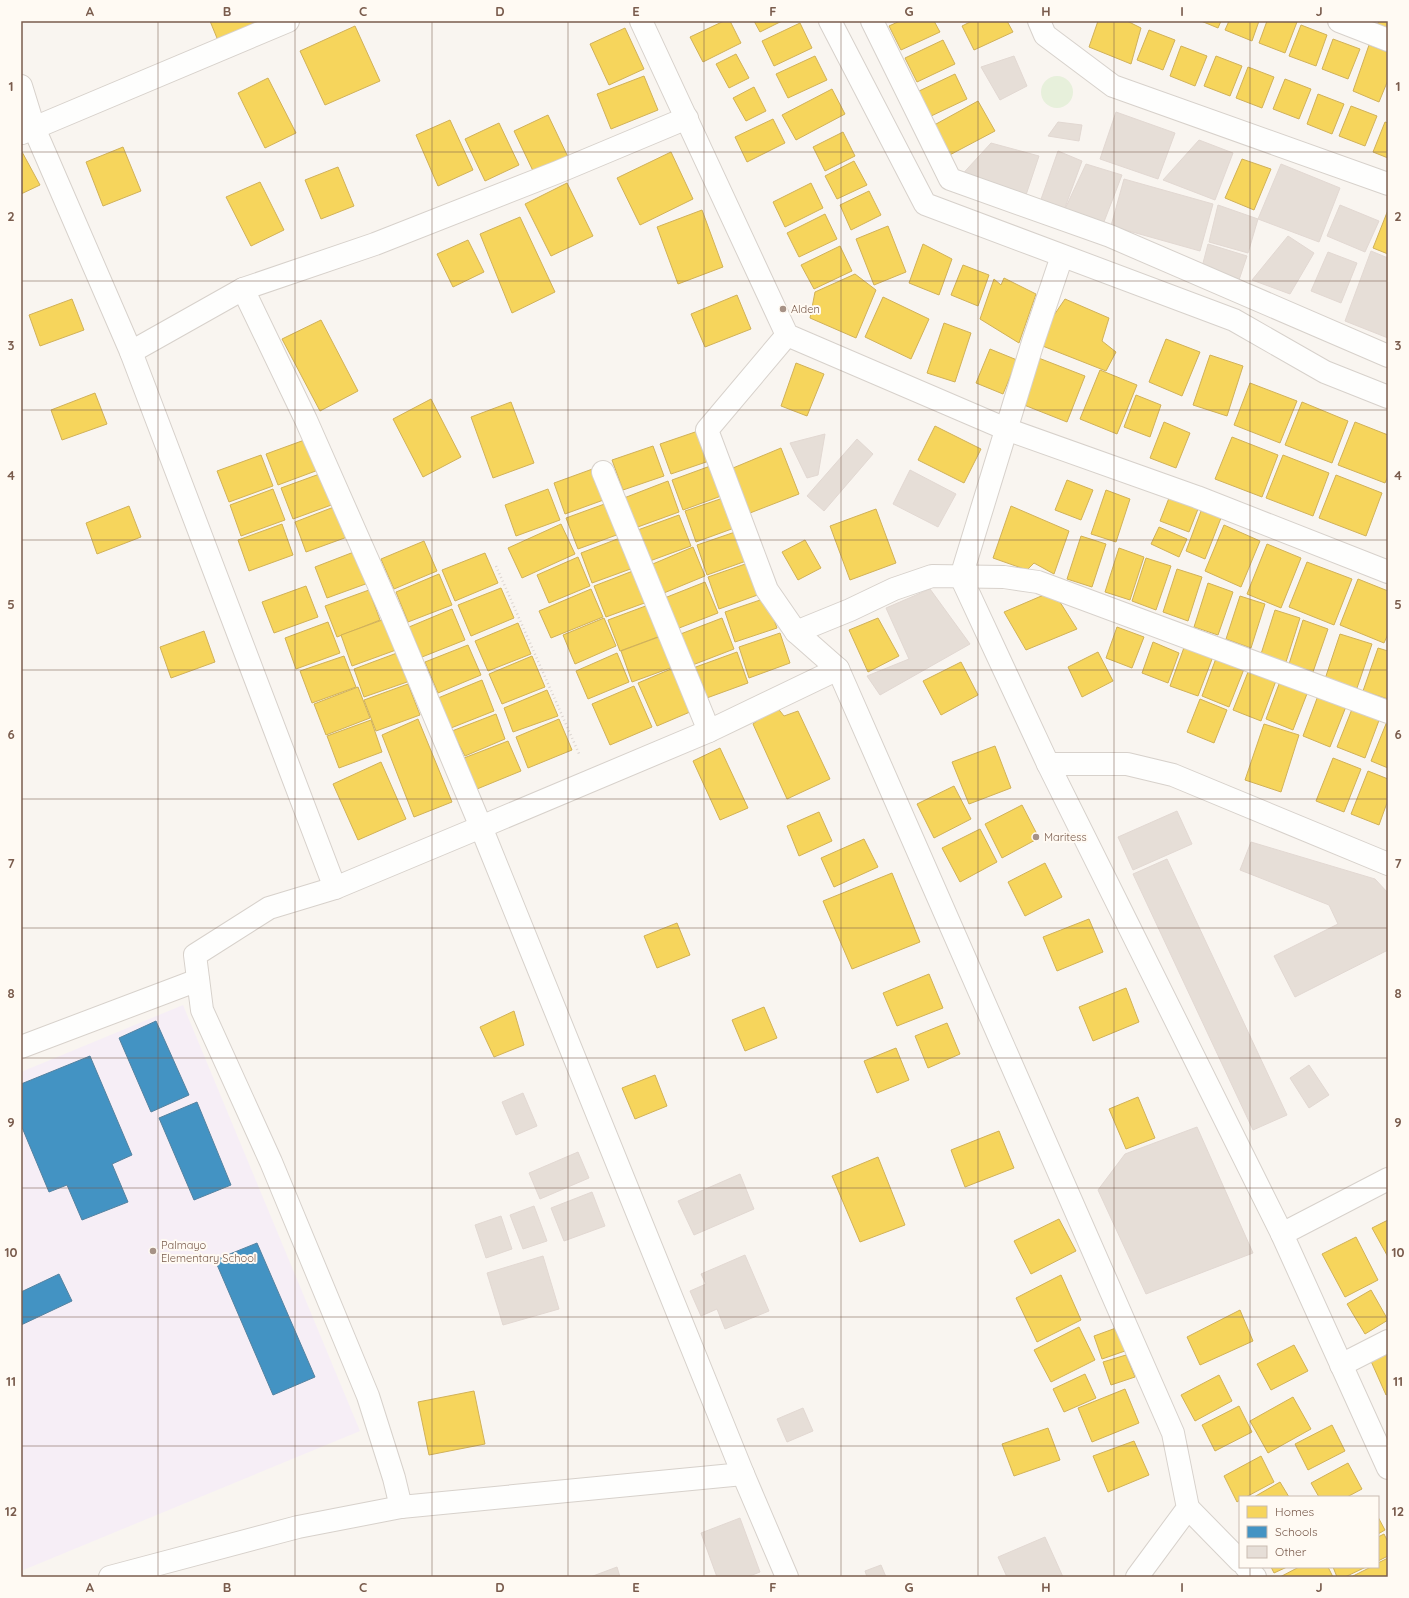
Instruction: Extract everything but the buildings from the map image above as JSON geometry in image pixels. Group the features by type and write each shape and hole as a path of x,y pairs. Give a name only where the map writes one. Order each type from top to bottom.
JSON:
{"street":[{"path":"28,131 288,21"},
{"path":"641,21 787,334 1006,430 1197,497 1388,572"},
{"path":"830,21 925,204 1234,320 1325,372 1388,397"},
{"path":"872,21 950,179 1120,241 1388,356"},
{"path":"1039,21 1045,35 1114,86 1388,184"},
{"path":"1339,21 1388,40"},
{"path":"21,86 28,131 131,352 335,888"},
{"path":"131,352 243,289 382,241 558,172 687,118"},
{"path":"1109,274 1120,241"},
{"path":"1062,256 960,577 1048,764 1282,1234 1388,1468"},
{"path":"243,289 309,428 392,615 481,827 786,1577"},
{"path":"787,334 707,430 767,590 796,632 838,670 1173,1433 1188,1508 1239,1560"},
{"path":"603,472 709,731"},
{"path":"796,632 850,610 894,589 932,576 1004,577 1038,582 1388,712"},
{"path":"401,1507 394,1478 368,1396 271,1162 202,1010 195,955 269,908 335,888 591,781 709,731 838,670"},
{"path":"1048,764 1127,764 1173,775 1388,864"},
{"path":"21,1047 198,980"},
{"path":"1282,1234 1388,1179"},
{"path":"1341,1364 1388,1341"},
{"path":"110,1577 298,1527 401,1507 743,1474"},
{"path":"1137,1577 1188,1508"},
{"path":"1247,1568 1254,1577"}],"path":[{"path":"496,566 591,781"}],"shaded area":[{"name":"Palmayo Elementary School","path":"183,1005 360,1431 21,1571 21,1072"}],"green space":[{"path":"1054,76 1060,76 1069,80 1073,92 1069,104 1060,108 1054,108 1045,104 1041,95 1041,89 1045,80"}],"place":[{"name":"Alden","path":"783,309"},
{"name":"Maritess","path":"1036,837"},
{"name":"Palmayo Elementary School","path":"153,1251"}]}
